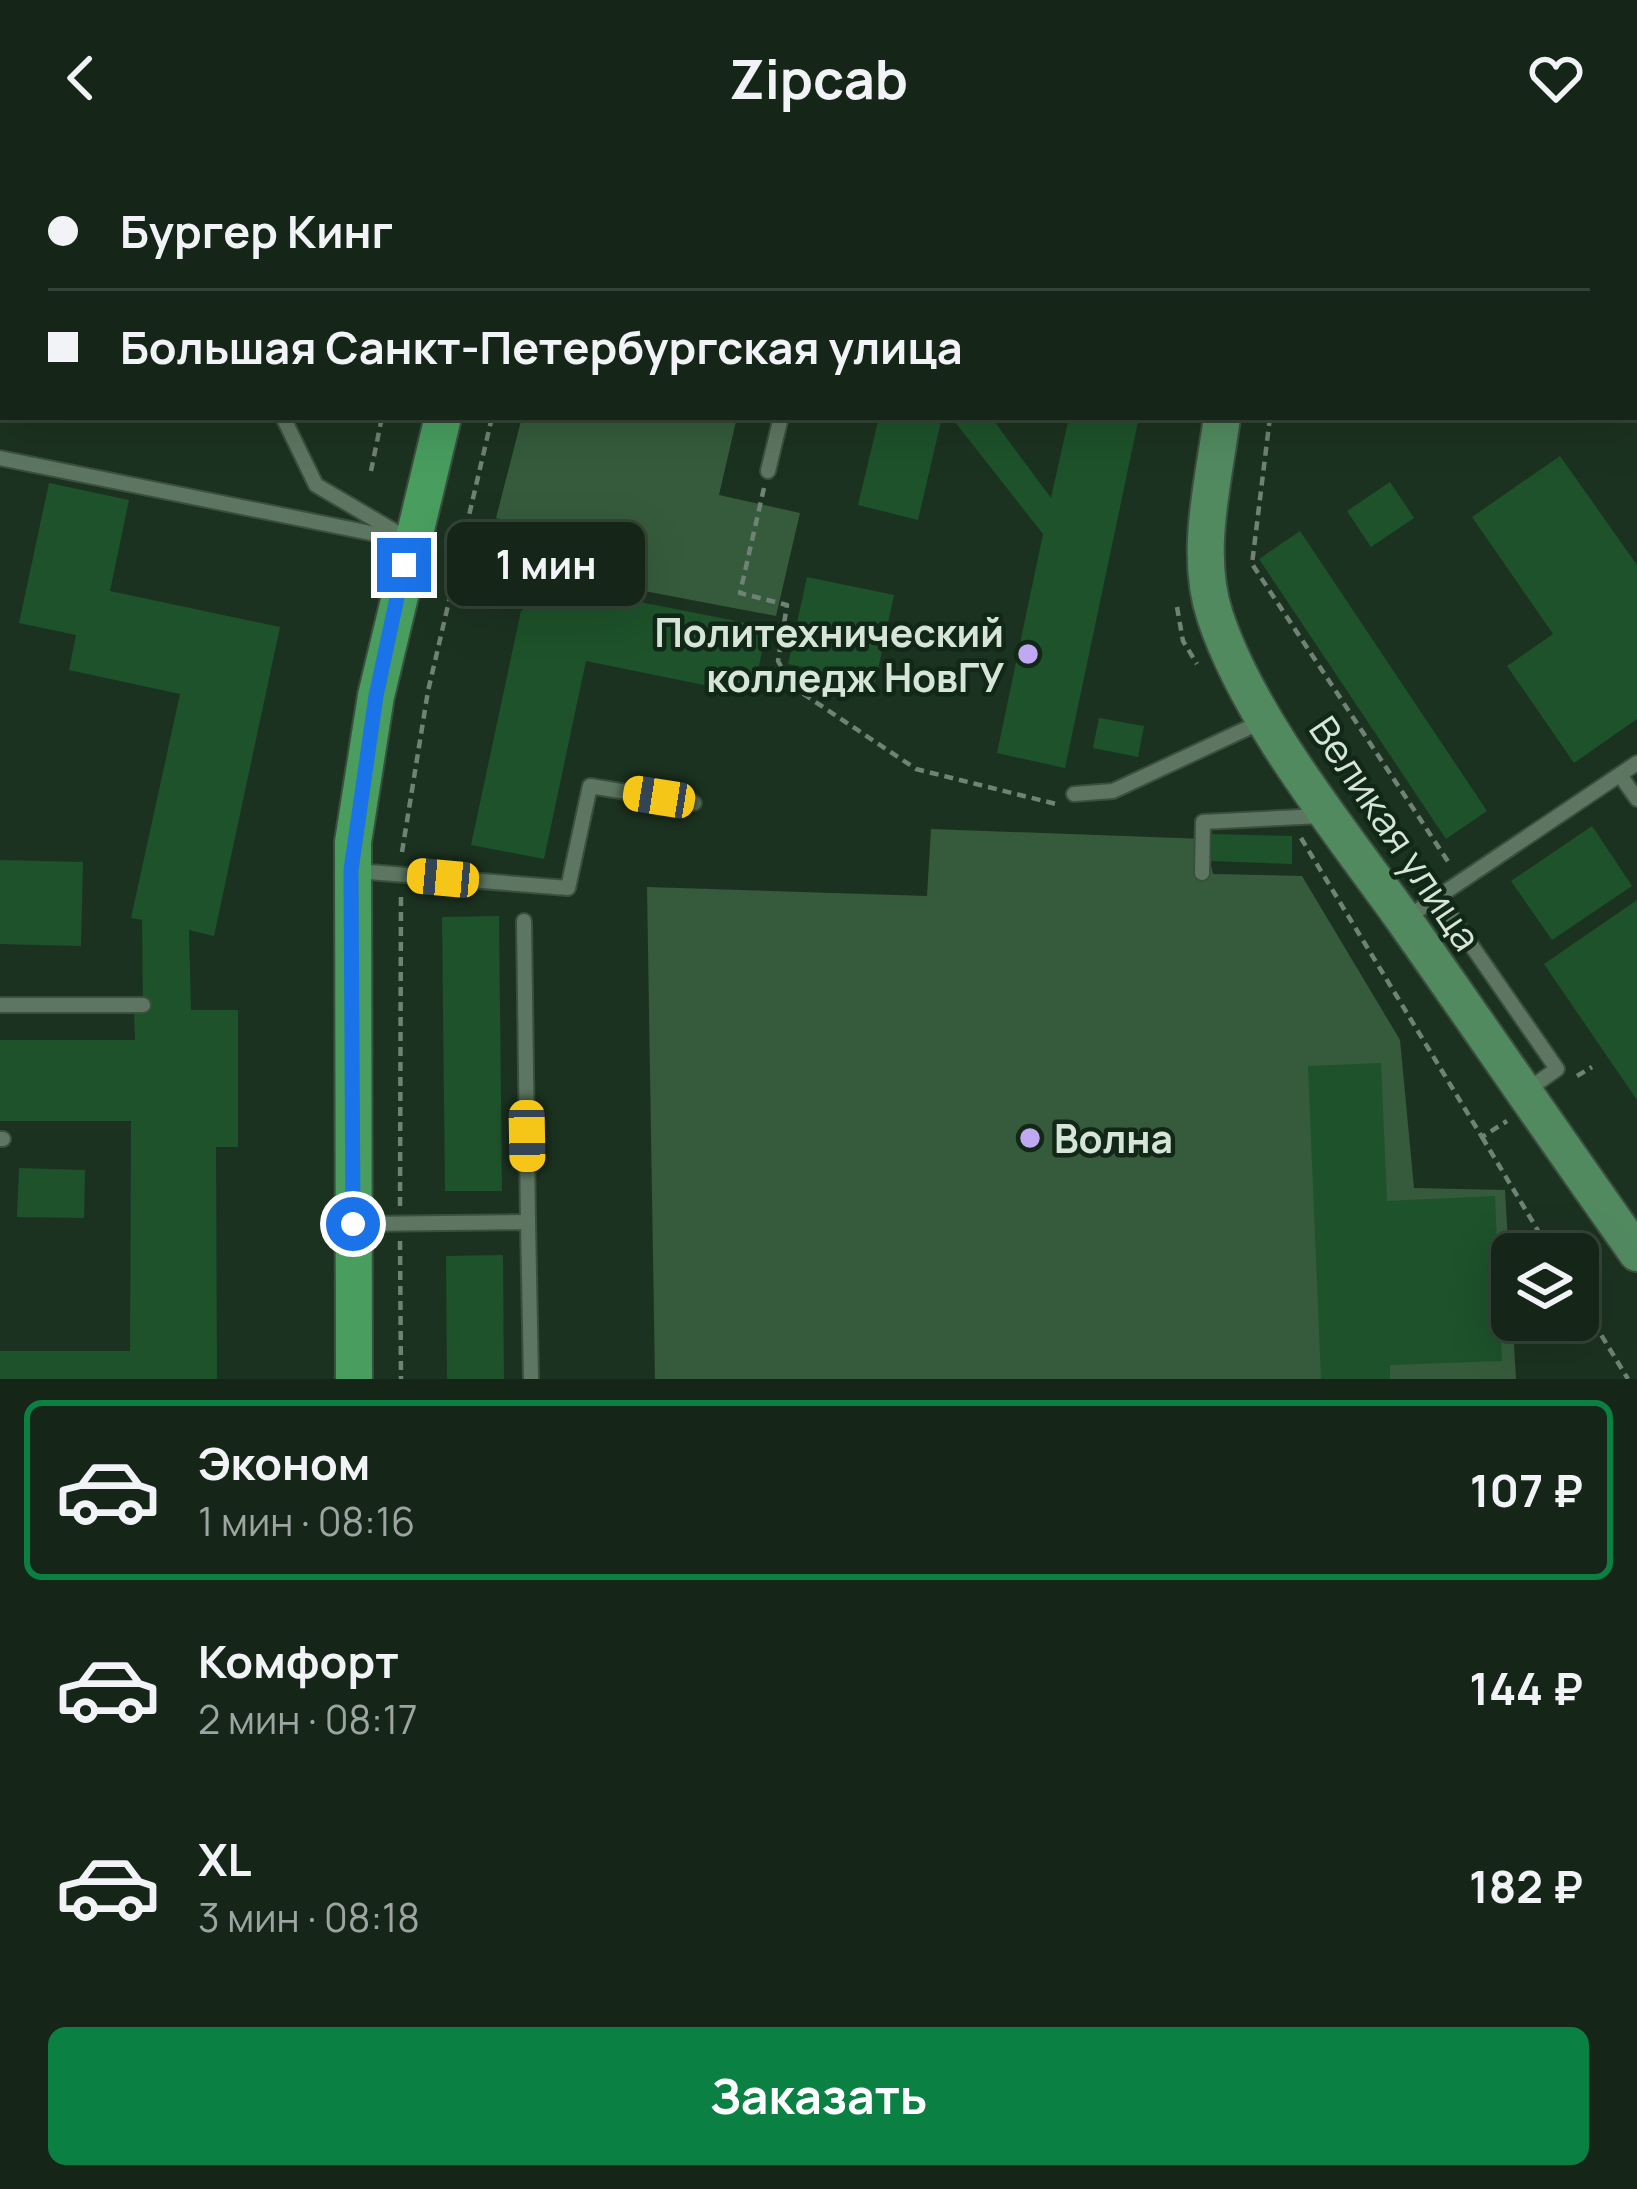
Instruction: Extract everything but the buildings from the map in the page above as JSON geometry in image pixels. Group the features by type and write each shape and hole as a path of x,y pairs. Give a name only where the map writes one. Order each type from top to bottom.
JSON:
{"main road":[{"path":"354,1379 351,870 376,696 441,420"},
{"name":"Великая улица","path":"1222,420 1208,530 1207,575 1215,615 1268,719 1329,815 1637,1253"}],"lane":[{"path":"284,420 316,484 410,541"},
{"path":"768,471 780,420"},
{"path":"0,458 410,541"},
{"path":"1074,794 1113,791 1268,719"},
{"path":"1404,920 1637,763"},
{"path":"1619,775 1637,799"},
{"path":"351,870 568,888 590,787 694,803"},
{"path":"1202,873 1203,821 1329,815"},
{"path":"1438,897 1557,1070 1523,1092"},
{"path":"524,921 531,1379"},
{"path":"0,1006 143,1005"},
{"path":"353,1224 528,1222"}],"path":[{"path":"370,471 381,420"},
{"path":"401,1379 404,831 428,691 491,420"},
{"path":"1270,420 1252,564 1461,881"},
{"path":"768,471 740,593 787,605 778,661 793,687 916,770 1061,805 1074,794"},
{"path":"1482,1137 1539,1233"},
{"path":"1599,1331 1628,1379"}],"green space":[{"path":"521,420 736,420 719,495 800,513 776,616 544,572 547,532 496,518"},
{"name":"Волна","path":"931,829 1205,839 1213,874 1302,876 1400,1040 1414,1188 1505,1190 1508,1233 1491,1233 1491,1341 1514,1341 1516,1379 655,1379 647,887 927,896"}],"place":[{"name":"Политехнический колледж НовГУ","path":"1028,654"},
{"name":"Волна","path":"1030,1138"}],"route":[{"path":"353,1224 353,842 376,696 404,565"}]}
